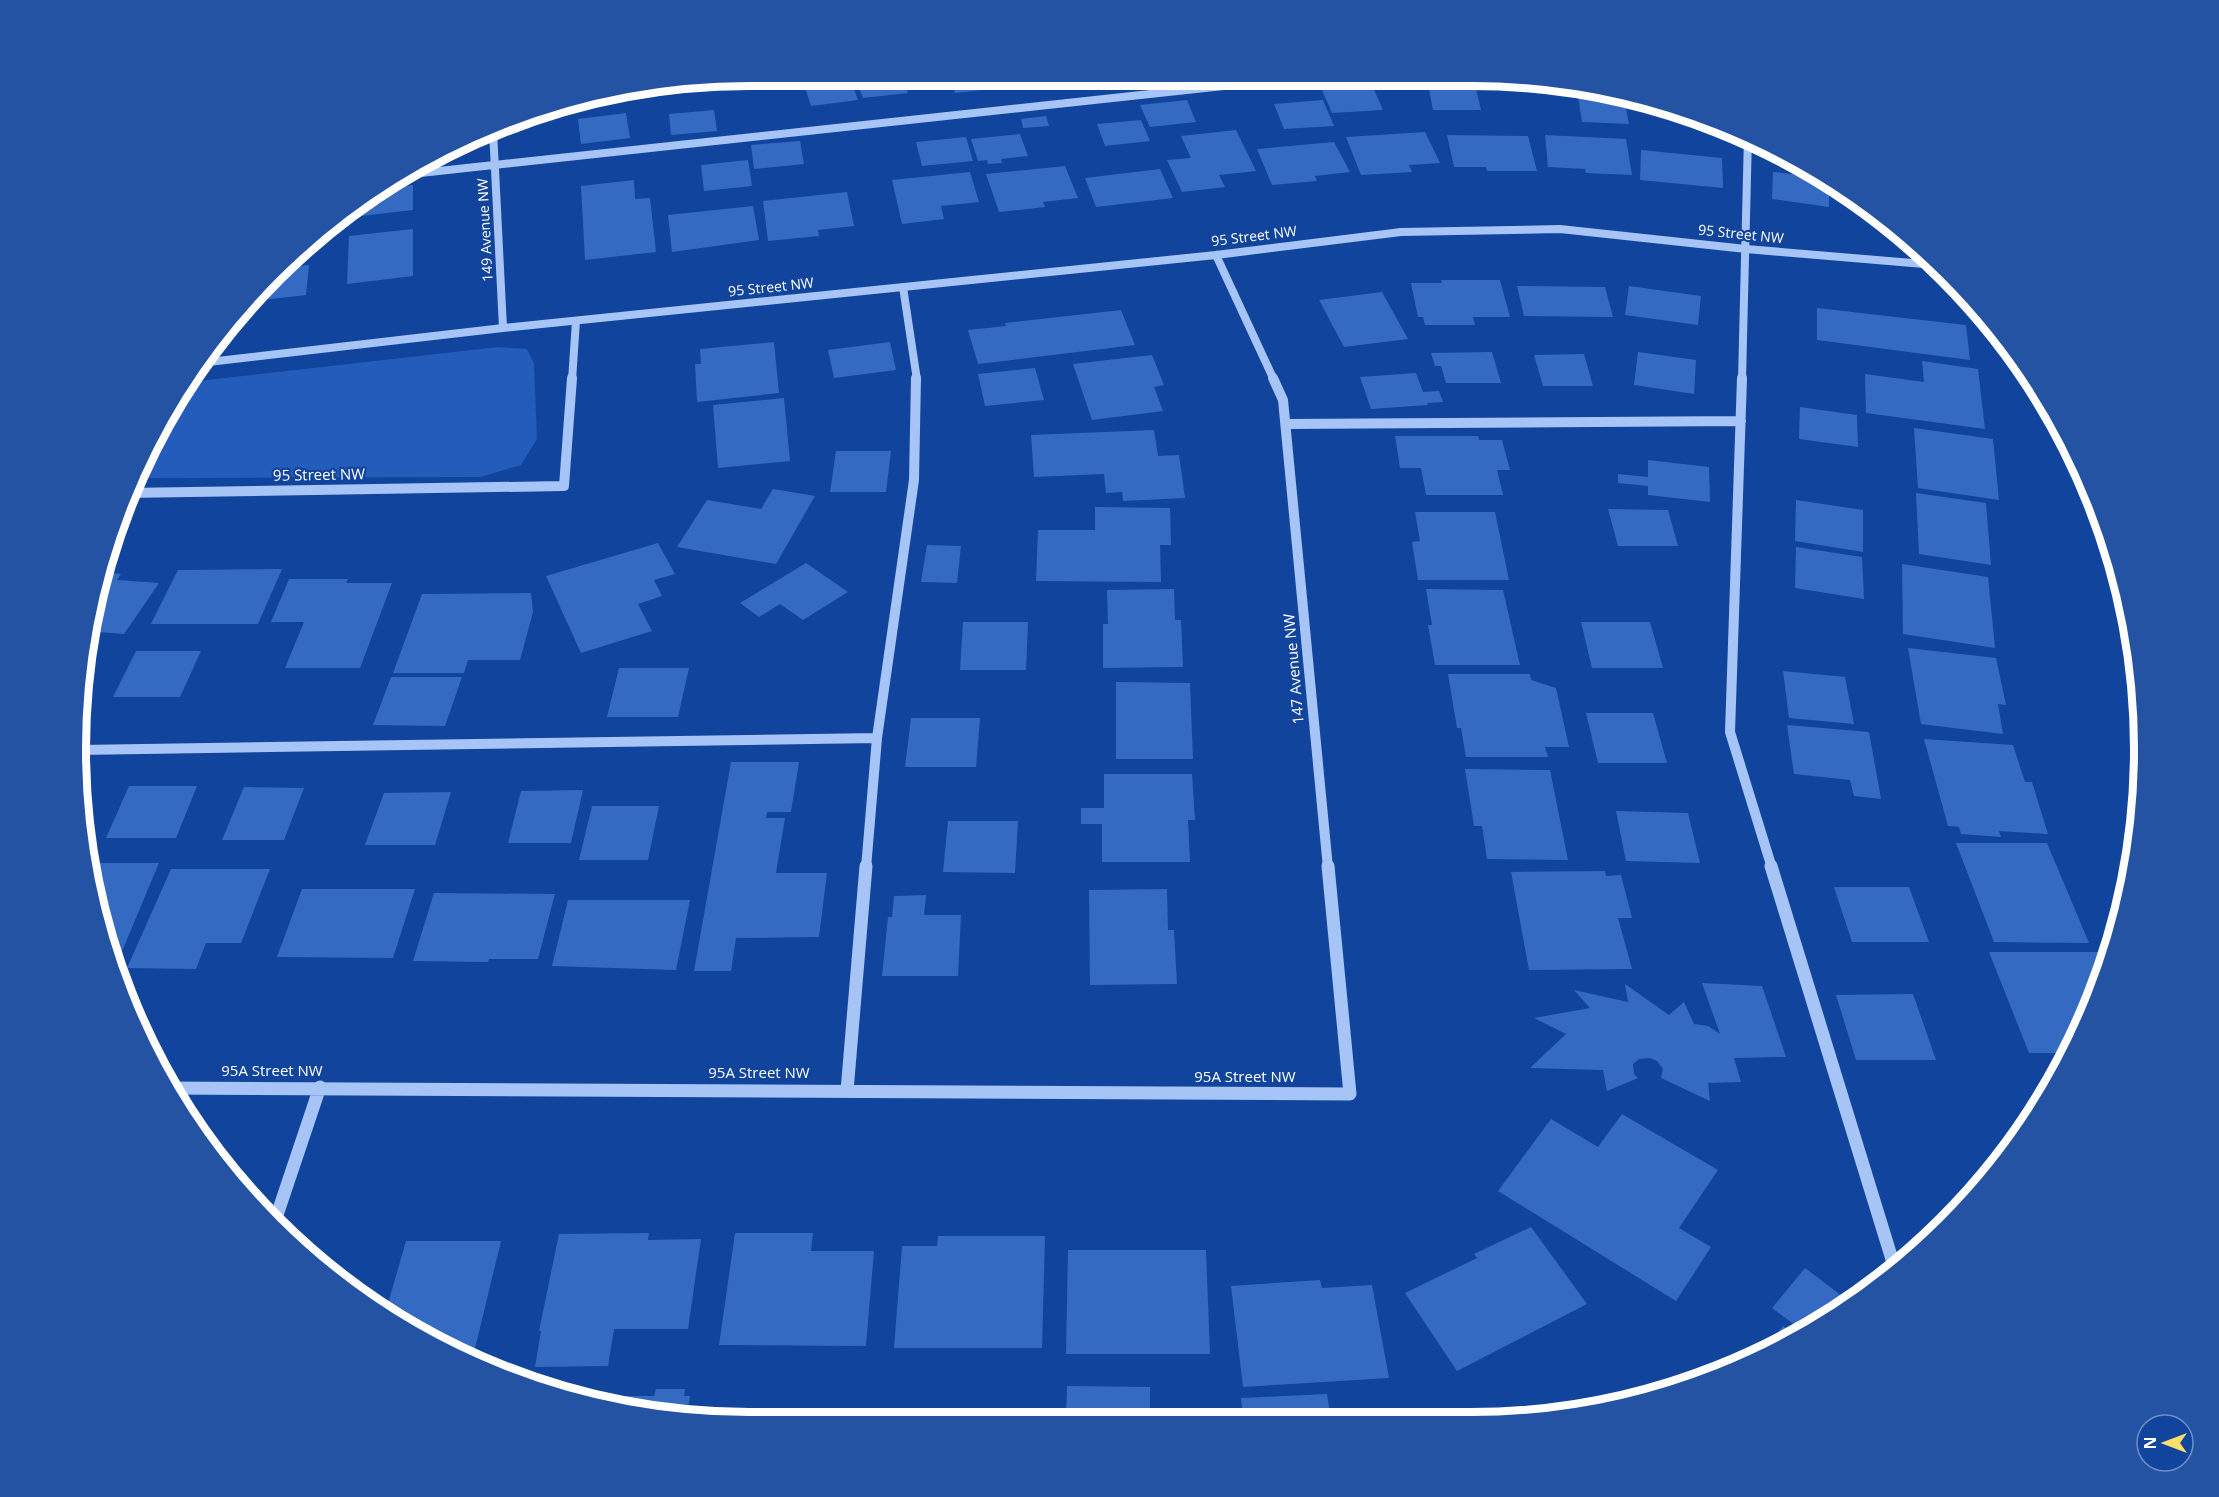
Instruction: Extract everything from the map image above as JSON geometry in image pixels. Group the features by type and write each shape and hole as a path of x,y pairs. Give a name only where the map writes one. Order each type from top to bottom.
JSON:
{"street":[{"path":"419,173 1232,85"},
{"name":"149 Avenue NW","path":"493,137 503,328"},
{"path":"1748,147 1730,732 1892,1260"},
{"name":"95 Street NW","path":"211,362 503,328 1216,255 1401,232 1560,229 1923,265"},
{"name":"147 Avenue NW","path":"1216,255 1283,400 1350,1094"},
{"path":"847,1091 877,738 915,480 917,382 903,287"},
{"name":"95 Street NW","path":"137,493 564,486 576,321"},
{"path":"1286,424 1741,421"},
{"path":"86,750 877,738"},
{"path":"277,1214 320,1087"},
{"name":"95A Street NW","path":"179,1088 1350,1094"}],"shaded area":[{"path":"498,347 527,349 534,364 537,439 521,465 480,477 144,478 174,417 196,381"}],"building":[{"path":"804,85 852,85 858,100 811,106"},
{"path":"858,85 905,85 908,93 863,98"},
{"path":"952,85 1000,85 1001,88 955,93"},
{"path":"1372,85 1383,110 1332,113 1321,88"},
{"path":"1428,85 1475,85 1481,110 1433,110"},
{"path":"1578,96 1625,104 1629,124 1582,122"},
{"path":"1187,100 1196,122 1150,127 1140,105"},
{"path":"1323,100 1334,126 1284,129 1274,104"},
{"path":"714,110 717,131 671,135 669,114"},
{"path":"626,113 630,138 581,144 578,119"},
{"path":"1046,116 1049,126 1023,128 1021,119"},
{"path":"1141,120 1150,141 1105,146 1097,124"},
{"path":"1236,130 1256,171 1219,175 1225,187 1182,192 1167,160 1191,158 1181,136"},
{"path":"1425,132 1440,163 1409,165 1412,172 1361,175 1346,137"},
{"path":"1020,134 1028,156 1001,159 1002,163 988,164 987,160 978,161 971,139"},
{"path":"1447,135 1528,136 1537,171 1487,171 1486,167 1454,167"},
{"path":"1545,135 1626,139 1632,175 1586,173 1585,169 1548,167"},
{"path":"966,137 973,161 922,166 916,142"},
{"path":"800,141 804,164 754,169 751,145"},
{"path":"1334,142 1350,172 1315,176 1317,181 1272,185 1257,149"},
{"path":"1641,150 1722,158 1723,188 1640,180"},
{"path":"748,160 752,186 704,191 701,165"},
{"path":"1065,166 1078,198 1043,202 1045,207 999,212 986,174"},
{"path":"1160,169 1173,198 1096,207 1085,178"},
{"path":"970,172 979,202 941,206 944,219 902,224 892,180"},
{"path":"1773,172 1804,175 1829,191 1829,207 1772,199"},
{"path":"634,180 635,199 650,198 656,252 585,260 581,186"},
{"path":"413,185 413,210 361,216 361,211 396,187"},
{"path":"847,192 854,226 818,230 819,236 768,241 763,201"},
{"path":"753,206 759,240 672,252 668,215"},
{"path":"413,229 413,276 347,284 349,236"},
{"path":"309,265 306,295 260,300 280,280 294,267"},
{"path":"1441,280 1500,280 1510,317 1473,317 1475,325 1425,325 1423,317 1418,317 1411,283 1442,283"},
{"path":"1517,286 1605,287 1613,317 1524,316"},
{"path":"1629,286 1701,296 1698,325 1625,315"},
{"path":"1382,292 1408,339 1344,347 1319,300"},
{"path":"1817,308 1966,325 1970,360 1817,340"},
{"path":"1121,310 1135,345 978,364 968,330 1006,326 1005,323"},
{"path":"774,342 779,393 697,402 695,364 701,364 700,349"},
{"path":"890,342 896,370 834,378 828,350"},
{"path":"1492,352 1501,383 1446,383 1441,366 1435,366 1431,353"},
{"path":"1638,352 1696,360 1694,394 1634,385"},
{"path":"1584,354 1593,386 1543,386 1534,355"},
{"path":"1152,355 1164,385 1154,387 1163,411 1092,420 1073,364"},
{"path":"1922,361 1978,369 1985,429 1866,413 1865,374 1924,382"},
{"path":"1035,368 1044,400 985,406 978,374"},
{"path":"1416,373 1423,392 1439,391 1443,402 1371,409 1360,377"},
{"path":"784,398 790,461 718,468 713,405"},
{"path":"1800,407 1857,415 1858,447 1799,439"},
{"path":"1914,428 1993,439 1999,500 1918,488"},
{"path":"1154,430 1158,456 1179,455 1185,498 1123,501 1122,492 1106,493 1104,474 1034,477 1031,435"},
{"path":"1395,436 1478,436 1479,440 1502,440 1510,470 1497,470 1503,495 1426,495 1421,468 1400,468"},
{"path":"836,451 891,451 886,492 830,492"},
{"path":"1648,460 1709,467 1710,502 1648,495 1648,486 1618,483 1618,474 1648,477"},
{"path":"773,489 815,496 776,564 677,547 707,500 761,509"},
{"path":"1916,493 1986,503 1991,565 1919,554"},
{"path":"1796,500 1863,510 1863,552 1795,541"},
{"path":"1095,507 1170,508 1171,545 1160,545 1161,582 1036,581 1038,530 1095,530"},
{"path":"1608,509 1668,510 1678,546 1618,546"},
{"path":"1415,512 1495,512 1509,580 1418,580 1412,542 1420,541"},
{"path":"658,543 675,574 654,580 662,596 638,604 652,631 581,653 546,576"},
{"path":"927,545 961,546 957,583 921,582"},
{"path":"1796,547 1862,557 1864,599 1795,588"},
{"path":"806,563 848,592 803,620 780,604 759,617 740,603"},
{"path":"1902,564 1988,577 1995,648 1903,634"},
{"path":"282,569 258,624 151,624 178,570"},
{"path":"109,573 121,574 117,580 159,583 124,634 97,632 96,634"},
{"path":"289,579 348,579 346,583 392,583 360,668 285,668 304,622 271,622"},
{"path":"1174,589 1175,620 1181,620 1183,667 1103,668 1103,624 1108,624 1107,590"},
{"path":"1426,589 1503,590 1520,665 1435,665 1428,625 1432,625"},
{"path":"531,593 533,612 520,660 468,660 464,673 393,673 422,594"},
{"path":"963,622 1028,622 1026,670 960,670"},
{"path":"1581,622 1650,622 1663,668 1592,668"},
{"path":"1908,648 1996,658 2006,705 1998,704 2003,734 1921,724"},
{"path":"136,651 201,651 180,697 113,697"},
{"path":"619,668 689,668 678,717 607,717"},
{"path":"1783,671 1845,677 1854,724 1789,718"},
{"path":"1448,674 1530,674 1531,680 1556,688 1569,747 1545,747 1548,757 1466,757 1461,728 1457,728"},
{"path":"391,677 462,677 445,726 373,725"},
{"path":"1116,682 1190,683 1193,759 1116,759"},
{"path":"1586,713 1653,713 1667,763 1598,763"},
{"path":"911,718 980,718 976,767 905,767"},
{"path":"1787,725 1869,732 1881,799 1854,796 1850,780 1794,774"},
{"path":"1924,739 2013,745 2025,782 2032,782 2048,834 1999,831 2001,837 1961,834 1959,827 1948,826"},
{"path":"731,762 799,762 791,812 767,812 766,818 785,818 776,873 827,873 819,937 736,938 731,971 694,971"},
{"path":"1465,769 1550,770 1568,860 1487,859 1482,826 1474,826"},
{"path":"1104,774 1192,774 1195,820 1188,820 1190,862 1102,862 1102,824 1081,824 1081,808 1104,808"},
{"path":"129,786 197,786 176,838 106,838"},
{"path":"244,787 304,788 284,840 222,840"},
{"path":"583,790 571,843 508,843 521,791"},
{"path":"451,792 435,845 365,845 384,793"},
{"path":"592,806 659,806 648,860 579,860"},
{"path":"1616,811 1688,813 1700,863 1626,861"},
{"path":"948,821 1018,821 1015,873 943,872"},
{"path":"1956,843 2047,843 2089,943 1994,942"},
{"path":"96,863 159,863 120,956 108,920"},
{"path":"171,869 270,869 241,943 206,943 196,969 127,968"},
{"path":"1605,871 1606,876 1621,875 1632,918 1618,918 1632,969 1529,970 1511,872"},
{"path":"1834,887 1909,887 1929,942 1852,942"},
{"path":"302,889 415,889 393,958 277,957"},
{"path":"1167,889 1168,930 1174,930 1177,984 1090,985 1089,890"},
{"path":"434,893 555,894 538,959 489,959 488,962 413,961"},
{"path":"926,895 924,915 961,915 958,976 882,976 888,917 892,917 894,896"},
{"path":"568,900 690,900 676,970 552,966"},
{"path":"1989,952 2101,952 2083,1002 2059,1053 2029,1053"},
{"path":"1702,983 1762,986 1786,1057 1734,1058 1741,1082 1708,1083 1710,1101 1661,1078 1663,1069 1657,1061 1650,1058 1639,1059 1633,1064 1634,1074 1638,1078 1607,1091 1603,1070 1530,1068 1566,1034 1534,1018 1590,1008 1574,990 1628,1002 1625,984 1669,1015 1684,1002 1694,1024 1708,1026 1720,1034"},
{"path":"1913,994 1936,1060 1856,1060 1836,995"},
{"path":"1622,1114 1718,1170 1679,1228 1711,1247 1676,1301 1498,1191 1551,1119 1598,1147"},
{"path":"1531,1227 1587,1304 1457,1371 1405,1293 1477,1258 1474,1254"},
{"path":"649,1233 648,1240 701,1239 688,1329 614,1329 608,1366 535,1367 541,1331 539,1331 559,1234"},
{"path":"735,1233 813,1233 811,1251 874,1251 866,1346 719,1345"},
{"path":"938,1236 1045,1236 1042,1348 894,1348 902,1246 937,1246"},
{"path":"406,1241 501,1241 474,1352 417,1323 388,1305"},
{"path":"1068,1250 1206,1250 1210,1354 1066,1354"},
{"path":"1805,1268 1843,1297 1796,1326 1772,1308"},
{"path":"1320,1280 1322,1288 1372,1285 1389,1378 1243,1387 1231,1286"},
{"path":"1783,1326 1789,1330 1774,1338"},
{"path":"1067,1386 1150,1387 1150,1412 1066,1412"},
{"path":"656,1389 685,1389 684,1396 690,1396 688,1408 606,1396 654,1396"},
{"path":"1327,1394 1330,1412 1242,1412 1241,1398"}]}
